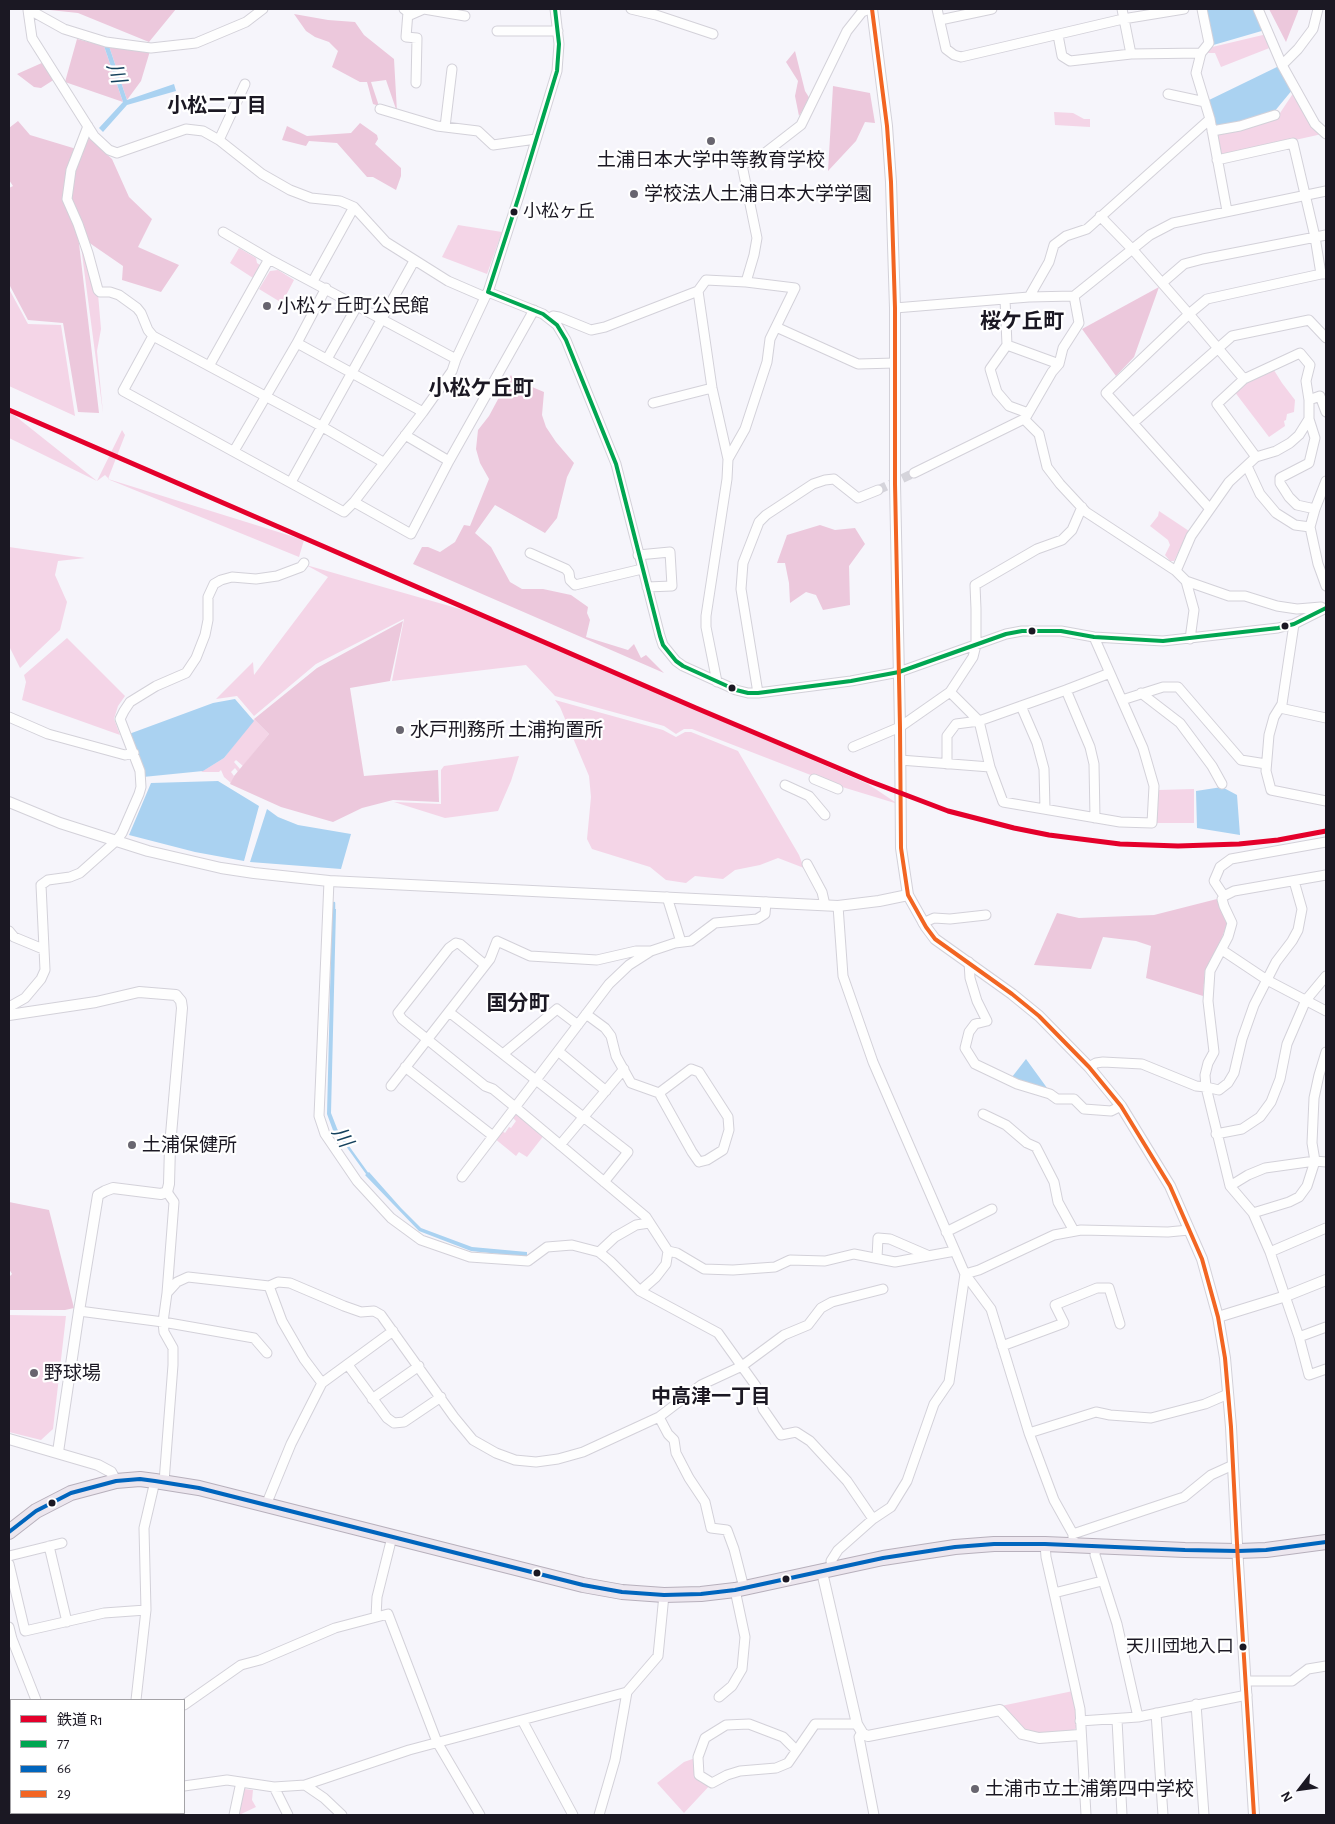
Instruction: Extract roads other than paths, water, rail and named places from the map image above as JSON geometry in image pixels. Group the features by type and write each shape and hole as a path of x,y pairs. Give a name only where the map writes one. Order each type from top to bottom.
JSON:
{"highway":[{"path":"9,1532 26,1518 58,1498 86,1488 116,1481 140,1479 199,1488 584,1585 622,1592 664,1595 701,1594 739,1589 919,1552 955,1547 994,1544 1045,1544 1073,1539 1096,1545 1185,1550 1266,1550 1326,1542"}],"street":[{"path":"28,9 64,29 106,42 151,48 196,43 246,22 263,9"},
{"path":"28,9 32,38 88,126 109,150 118,154 186,129 203,131 219,140 262,174 290,190 311,198 340,201 354,208 386,242 448,281 534,310 550,318 558,325 566,340 616,464 638,555 663,645 676,661 683,666 717,682 736,690 758,693 842,682 898,672 1006,634 1022,631 1060,631 1094,637 1163,641 1190,639 1278,628 1294,624 1326,607"},
{"path":"416,83 417,38 406,38 406,12 424,9 465,16"},
{"path":"154,336 123,391 344,512 354,502 423,412 452,371 487,294 556,71 559,44 555,9"},
{"path":"630,9 655,12 714,34"},
{"path":"746,282 757,238 742,165 761,156 801,125 847,31 862,12 871,9 888,135 891,182 895,308 895,484 901,848 908,895 923,923 935,939 969,962 1039,1016 1089,1067 1121,1106 1151,1152 1170,1186 1202,1259 1218,1316 1225,1358 1254,1815"},
{"path":"937,9 946,49 954,55 961,57 1123,19 1184,9"},
{"path":"940,20 992,9"},
{"path":"1122,9 1131,54"},
{"path":"1202,9 1209,43 1201,53 1196,73 1210,119 1227,211"},
{"path":"1258,9 1282,65 1315,124 1326,134"},
{"path":"1282,65 1298,49 1313,29 1318,9"},
{"path":"497,31 558,31"},
{"path":"1058,35 1062,56 1070,61 1131,54 1201,53"},
{"path":"445,127 452,70"},
{"path":"219,140 245,84"},
{"path":"1168,94 1204,102"},
{"path":"380,110 437,126 478,131 493,145 536,139"},
{"path":"1212,131 1240,126 1274,115"},
{"path":"1029,297 1049,262 1054,245 1066,236 1087,229 1210,119"},
{"path":"88,126 71,170 67,199 88,253 98,290 119,296 136,308 141,313 148,330 154,336 321,426 383,462"},
{"path":"1210,510 1106,393 1207,298 1323,274 1292,143 1217,160"},
{"path":"895,308 1029,297 1074,296 1150,236 1173,223 1326,191"},
{"path":"313,282 354,208"},
{"path":"1100,216 1133,250 1244,379"},
{"path":"223,232 456,359"},
{"path":"1162,283 1184,264 1326,235"},
{"path":"209,366 270,259"},
{"path":"292,482 321,426 414,260"},
{"path":"550,318 553,316 559,317 591,330 606,327 698,291 706,280 746,282 795,288 770,340 767,362 745,429 728,459"},
{"path":"234,451 297,343 326,288"},
{"path":"698,291 712,388 728,459 727,479 706,616 706,627 717,682"},
{"path":"914,473 1026,416 1058,364 1063,348 1078,323 1074,296"},
{"path":"1004,299 1008,345 990,369 997,392 1009,406 1026,416 1039,434 1047,467 1086,512 1176,571 1186,581 1229,596 1245,596 1276,606 1297,609 1326,607"},
{"path":"326,359 357,306"},
{"path":"354,502 411,534 449,460 534,310"},
{"path":"1133,422 1217,347 1232,336 1309,320 1326,338"},
{"path":"776,326 858,364 895,363"},
{"path":"297,343 423,412"},
{"path":"1008,345 1058,364"},
{"path":"1256,457 1217,404 1244,379 1300,353 1310,365 1306,381 1309,419 1315,438 1309,463 1280,478 1280,483 1296,505 1316,510"},
{"path":"652,402 712,388"},
{"path":"1309,400 1320,396 1326,412"},
{"path":"1176,571 1191,536 1229,482 1256,457 1276,451 1290,443 1299,435 1309,419"},
{"path":"405,435 449,460"},
{"path":"1247,466 1260,494 1276,513 1295,525 1310,527"},
{"path":"758,693 741,589 743,563 759,522 766,515 813,484 825,480 834,479 858,498 878,490"},
{"path":"1326,481 1310,527 1318,564 1326,586"},
{"path":"853,747 900,727 950,692 973,657 976,646 975,585 1037,549 1062,540 1072,530 1082,507"},
{"path":"638,555 670,552 672,586 647,587"},
{"path":"530,553 566,568 574,585 642,569"},
{"path":"9,1007 25,998 41,979 45,970 41,885 48,880 70,878 80,873 116,841 122,833 141,787 140,772 134,752 120,719 124,711 130,702 156,686 186,673 196,658 205,635 208,597 214,584 232,577 256,579 278,576 301,567 304,563"},
{"path":"1186,581 1194,610 1190,639"},
{"path":"1294,624 1282,704 1274,717 1269,735 1266,771 1271,790 1326,801"},
{"path":"950,692 979,721 990,767 1003,802 1120,822 1152,823 1154,786 1142,748 1094,637"},
{"path":"947,764 947,736 956,724 979,721 1110,673"},
{"path":"1122,700 1163,687 1178,687 1241,760 1266,764"},
{"path":"1066,690 1090,747 1094,764 1095,818"},
{"path":"1141,693 1180,723 1212,766 1222,784"},
{"path":"1022,706 1037,743 1044,770 1045,809"},
{"path":"1280,708 1326,718"},
{"path":"9,717 48,734 124,755 134,752"},
{"path":"900,760 990,767"},
{"path":"814,778 838,789"},
{"path":"785,785 809,796 825,814"},
{"path":"9,802 60,823 148,851 221,868 329,881 838,906 908,895"},
{"path":"1326,842 1231,859 1220,868 1214,881 1224,896 1222,899 1224,906 1232,923 1228,937 1210,971 1208,1001 1214,1052 1208,1063 1205,1075 1216,1134 1230,1186 1253,1213 1270,1252 1286,1296 1309,1375 1326,1369"},
{"path":"807,864 811,875 822,892 825,905"},
{"path":"1224,896 1234,891 1326,875"},
{"path":"329,881 319,1116 325,1134 357,1180 391,1218 420,1240 470,1257 528,1261 547,1247 572,1246 599,1252 640,1291 718,1333 756,1386 763,1409 781,1435 796,1432 810,1440 847,1481 873,1520"},
{"path":"1089,1067 1103,1062 1142,1064 1196,1086 1219,1090 1228,1083 1234,1073 1242,1040 1254,1005 1276,962 1298,930 1302,909 1294,881"},
{"path":"667,897 681,942"},
{"path":"462,1177 608,984 629,965 651,951 691,941 715,923 757,919 765,914 766,902"},
{"path":"838,906 843,976 873,1062 955,1251 966,1274 991,1310 1029,1433 1054,1500 1073,1539"},
{"path":"923,923 934,918 950,919 986,916"},
{"path":"9,930 14,938 44,949"},
{"path":"391,1086 490,959 497,941 530,956 597,960 636,951 651,951"},
{"path":"485,965 460,944 456,943 449,948 400,1008 398,1013 402,1019 485,1086 493,1089 646,1217 668,1251 666,1264 656,1277 640,1291"},
{"path":"1222,950 1266,980 1326,1011"},
{"path":"969,962 970,978 977,1001 987,1021 975,1024 968,1032 965,1048 975,1064 1017,1084 1050,1094 1057,1100 1074,1099 1084,1109 1111,1111 1121,1106"},
{"path":"1216,1134 1242,1129 1260,1118 1271,1102 1280,1079 1287,1044 1306,1000 1326,976"},
{"path":"9,1015 96,1002 140,992 176,994 181,1001 182,1008 167,1192 174,1202 163,1322 164,1332 173,1348 159,1481 144,1528 146,1610 136,1699"},
{"path":"503,1054 557,1009 578,1025"},
{"path":"449,1012 628,1152 604,1182"},
{"path":"586,1014 605,1028 611,1036 616,1056 631,1083 659,1092 699,1162 707,1160 723,1150 729,1130 728,1117 699,1072 691,1069 659,1092"},
{"path":"558,1051 606,1090"},
{"path":"1253,1213 1289,1202 1307,1186 1315,1161 1312,1143 1314,1098 1326,1052"},
{"path":"405,1067 493,1136"},
{"path":"560,1145 624,1069"},
{"path":"984,1114 1006,1125 1027,1144 1036,1147 1054,1182 1058,1202 1074,1231"},
{"path":"1230,1186 1248,1175 1265,1168 1315,1161 1326,1162"},
{"path":"58,1452 98,1195 105,1190 113,1188 161,1194 167,1192"},
{"path":"946,1232 992,1209"},
{"path":"599,1252 615,1237 636,1226 650,1223"},
{"path":"1270,1252 1326,1228"},
{"path":"966,1274 979,1270 1054,1235 1074,1231 1168,1232 1189,1230"},
{"path":"877,1258 878,1238 890,1239 927,1255"},
{"path":"668,1251 677,1253 704,1269 733,1270 775,1267 790,1260 825,1261 854,1254 895,1262 955,1251"},
{"path":"874,1815 859,1729 827,1571 838,1550 891,1507 907,1481 934,1404 949,1382 966,1274"},
{"path":"167,1293 177,1282 188,1277 269,1286 278,1282 290,1283 361,1312 374,1311 381,1315 454,1417 474,1440 496,1453 516,1460 536,1462 558,1459 582,1452 658,1417 701,1385 742,1366 784,1335 808,1325 821,1308 832,1302 883,1289"},
{"path":"1218,1316 1286,1296 1326,1280"},
{"path":"269,1286 282,1321 304,1359 322,1383"},
{"path":"1002,1346 1064,1323 1054,1305 1097,1288 1109,1288 1120,1324"},
{"path":"79,1311 163,1322 254,1338 267,1353"},
{"path":"1299,1337 1326,1327"},
{"path":"266,1505 291,1444 322,1383 393,1332"},
{"path":"348,1365 387,1418 394,1423 404,1422 441,1397"},
{"path":"372,1398 419,1366"},
{"path":"1029,1433 1096,1412 1151,1418 1205,1404 1228,1394"},
{"path":"658,1417 674,1440 676,1453 689,1478 705,1502 711,1528 727,1530 734,1549 745,1638 742,1669 732,1686 719,1698"},
{"path":"9,1439 58,1452 106,1468 113,1474 116,1481"},
{"path":"1073,1539 1077,1532 1184,1497 1211,1475 1233,1465"},
{"path":"376,1617 377,1598 392,1537"},
{"path":"62,1543 9,1556 26,1631 104,1613 146,1610"},
{"path":"1045,1544 1046,1557 1080,1710 1086,1815"},
{"path":"1096,1545 1095,1555 1117,1624 1138,1717"},
{"path":"49,1546 67,1622"},
{"path":"1054,1594 1102,1581"},
{"path":"599,1815 615,1760 628,1692 658,1656 664,1595"},
{"path":"185,1704 241,1665 276,1653 335,1628 388,1614 437,1742 480,1815"},
{"path":"9,1627 36,1699"},
{"path":"1246,1681 1292,1681 1308,1669 1326,1666"},
{"path":"185,1786 227,1780 274,1787 305,1785 409,1750 628,1692"},
{"path":"1080,1722 1138,1717 1247,1695"},
{"path":"1196,1704 1204,1815"},
{"path":"796,1750 783,1737 749,1724 726,1725 705,1738 698,1757 699,1775 712,1783 740,1771 776,1768 788,1763 816,1724 859,1729 868,1736 1000,1710 1022,1734 1038,1738 1080,1735"},
{"path":"1156,1713 1163,1815"},
{"path":"522,1720 574,1815"},
{"path":"1117,1720 1122,1815"},
{"path":"234,1815 241,1782"},
{"path":"305,1785 324,1798 342,1815"},
{"path":"274,1787 288,1815"}],"water":[{"path":"1205,9 1256,9 1265,30 1210,46"},
{"name":"川","path":"104,46 109,46 127,100 174,84 176,91 127,105 103,132 99,128 123,102"},
{"path":"1279,66 1293,89 1274,112 1213,129 1207,101"},
{"path":"235,699 254,721 224,758 203,771 143,777 129,734 213,703"},
{"path":"218,781 259,806 244,861 195,852 129,835 151,783"},
{"path":"1222,787 1237,795 1240,835 1197,828 1196,791"},
{"path":"267,809 278,817 298,825 351,834 341,869 250,862"},
{"path":"332,909 336,909 331,1113 338,1131 334,1133 327,1114"},
{"path":"1026,1059 1050,1092 1018,1082 1012,1077"},
{"path":"369,1172 421,1228 472,1247 527,1252 527,1257 471,1251 419,1231 365,1175"}],"waterway":[{"name":"川","path":"334,903 334,911"},
{"name":"川","path":"336,1130 369,1176"}],"tunnel":[{"path":"878,490 914,473"}],"rail line":[{"name":"R1","path":"9,410 696,708 869,781 948,811 1049,835 1120,844 1178,846 1239,844 1278,840 1326,831"}],"place":[{"name":"土浦日本大学中等教育学校","path":"711,141"},
{"name":"学校法人土浦日本大学学園","path":"634,194"},
{"name":"小松ヶ丘","path":"514,212"},
{"name":"小松ヶ丘町公民館","path":"267,306"},
{"name":"水戸刑務所 土浦拘置所","path":"400,730"},
{"name":"土浦保健所","path":"132,1145"},
{"name":"野球場","path":"34,1373"},
{"name":"天川団地入口","path":"1243,1647"},
{"name":"土浦市立土浦第四中学校","path":"975,1789"}],"district":[{"name":"小松二丁目","path":"217,106"},
{"name":"桜ケ丘町","path":"1022,322"},
{"name":"小松ケ丘町","path":"481,389"},
{"name":"国分町","path":"518,1004"},
{"name":"中高津一丁目","path":"711,1397"}]}
